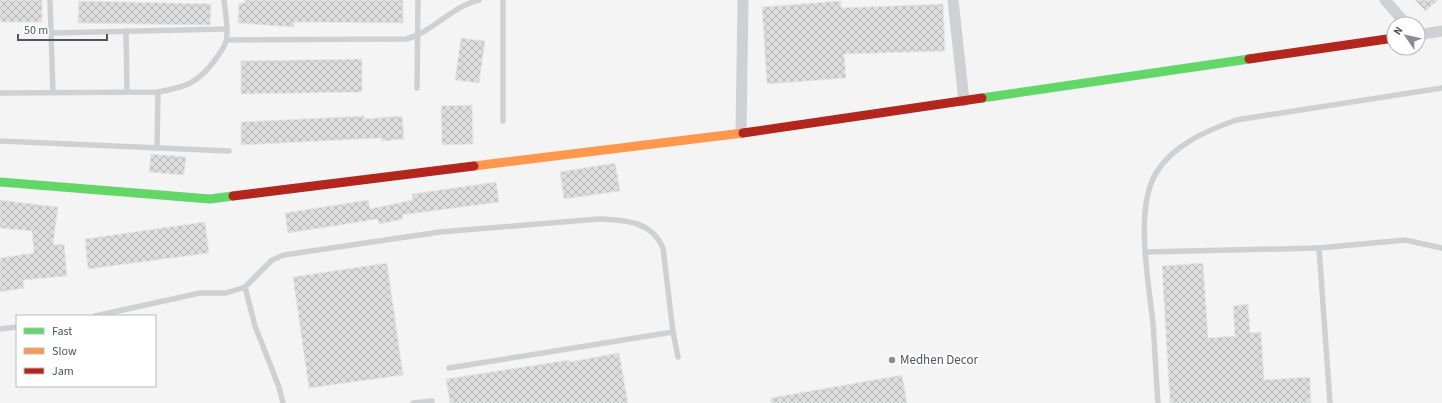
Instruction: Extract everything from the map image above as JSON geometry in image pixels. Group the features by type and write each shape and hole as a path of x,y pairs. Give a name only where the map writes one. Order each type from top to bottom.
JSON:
{"street":[{"path":"741,133 744,0"},
{"path":"953,0 964,101"},
{"path":"1385,0 1399,16"},
{"path":"1426,34 1442,31"},
{"path":"0,182 210,199 741,133 1386,39"}],"lane":[{"path":"50,0 53,92"},
{"path":"0,93 158,92 178,88 194,82 206,73 220,54 227,40 224,0"},
{"path":"417,88 419,36 418,0"},
{"path":"227,40 406,39 419,36 464,6 479,0"},
{"path":"502,0 503,121"},
{"path":"51,32 226,29"},
{"path":"126,31 127,92"},
{"path":"1158,403 1144,227 1148,196 1156,174 1168,156 1189,141 1213,128 1236,120 1442,88"},
{"path":"157,148 158,92"},
{"path":"0,141 229,151"},
{"path":"100,315 200,293 226,293 245,287 272,260 284,255 440,232 599,218 620,220 652,231 659,238 663,248 673,332 678,357"},
{"path":"1146,252 1319,248 1405,240 1442,248"},
{"path":"1319,248 1330,403"},
{"path":"245,287 255,326 279,387 283,403"},
{"path":"0,329 16,327"},
{"path":"449,368 673,332"},
{"path":"413,403 432,401"}],"building":[{"path":"0,0 42,0 42,22 0,22"},
{"path":"245,0 403,0 403,23 294,22 294,27 238,23 239,3 245,3"},
{"path":"1415,0 1438,0 1426,11"},
{"path":"79,1 211,4 210,25 78,23"},
{"path":"841,1 841,8 943,4 945,51 844,54 846,78 767,84 762,7"},
{"path":"461,38 485,41 479,83 455,80"},
{"path":"362,59 362,92 241,94 241,61"},
{"path":"472,105 473,144 442,145 441,106"},
{"path":"364,116 364,119 402,116 404,139 381,141 381,138 241,145 241,122"},
{"path":"151,154 186,157 184,175 149,172"},
{"path":"615,163 620,191 564,199 560,172"},
{"path":"496,182 499,202 402,215 403,219 379,224 378,219 288,233 285,213 368,200 370,209 413,200 412,194"},
{"path":"0,200 58,207 53,245 64,244 67,276 23,280 24,288 0,292 0,258 34,253 32,231 0,228"},
{"path":"205,222 209,253 88,269 85,239"},
{"path":"387,263 403,375 309,388 293,277"},
{"path":"1203,263 1208,338 1235,336 1233,306 1248,304 1250,333 1261,332 1264,380 1310,377 1311,403 1170,403 1162,266"},
{"path":"619,353 628,403 450,403 446,379 569,360 569,362"},
{"path":"902,375 907,403 771,403 771,398"}],"traffic: fast":[{"path":"982,98 1249,59"},
{"path":"0,182 210,199 233,196"}],"traffic: slow":[{"path":"474,166 743,133"}],"traffic: jam":[{"path":"1249,59 1386,39"},
{"path":"743,133 982,98"},
{"path":"233,196 474,166"}],"place":[{"name":"Medhen Decor","path":"892,360"}]}
